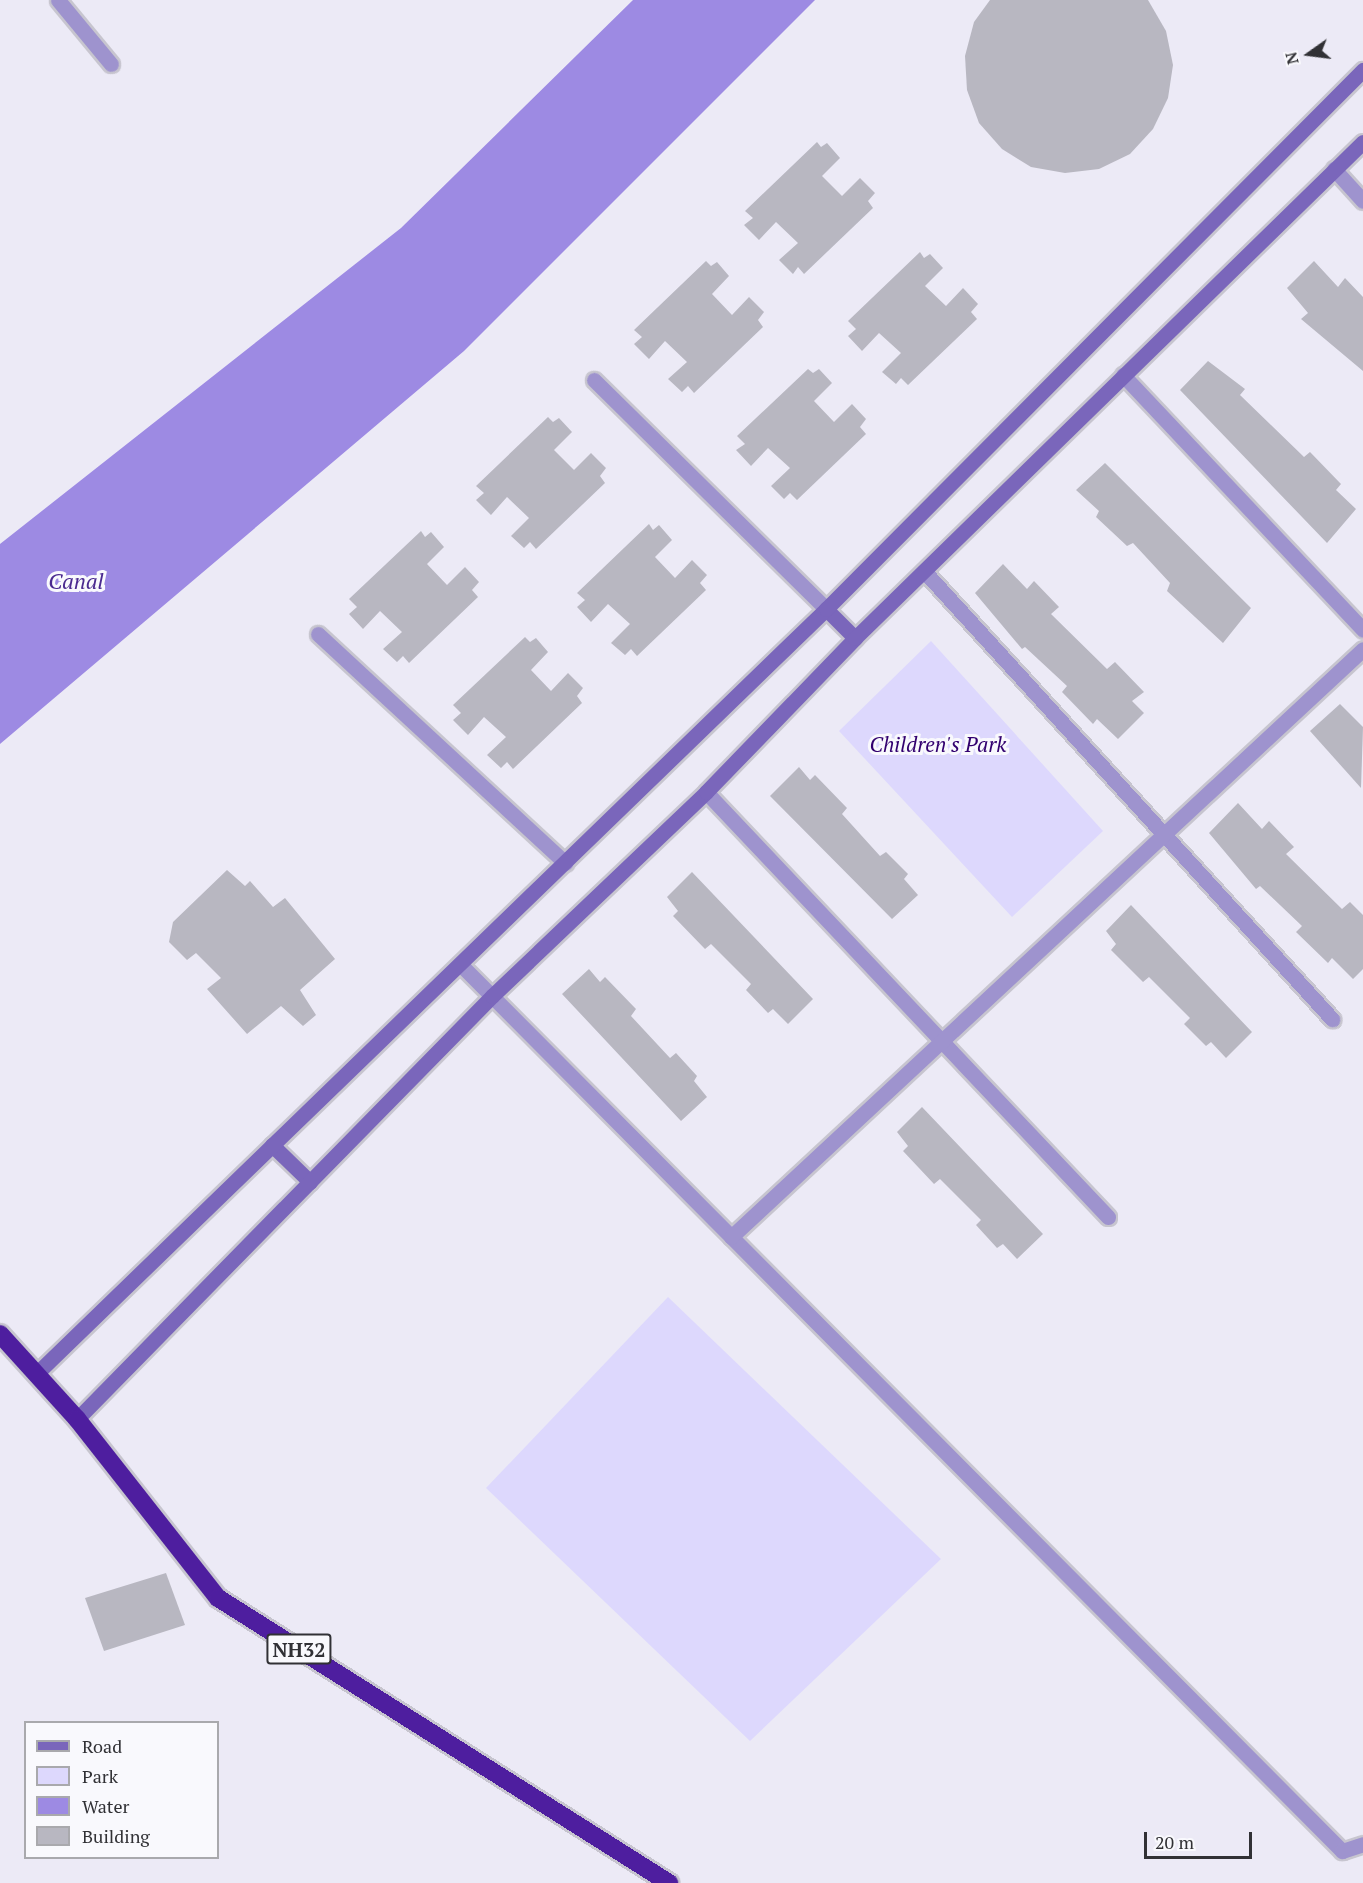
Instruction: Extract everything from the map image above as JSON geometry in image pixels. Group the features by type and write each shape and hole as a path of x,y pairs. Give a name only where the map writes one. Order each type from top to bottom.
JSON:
{"highway":[{"name":"NH32","path":"0,1334 77,1419 218,1598 669,1883"}],"street":[{"path":"58,0 111,64"},
{"path":"36,1374 826,609 1363,70"},
{"path":"77,1419 492,996 706,792 855,638 1363,142"},
{"path":"1334,169 1363,201"},
{"path":"1123,375 1363,630"},
{"path":"594,380 855,638"},
{"path":"925,572 1332,1019"},
{"path":"318,634 565,862"},
{"path":"731,1237 1363,649"},
{"path":"706,792 1108,1217"},
{"path":"460,964 1342,1851 1363,1844"},
{"path":"272,1145 310,1182"}],"green space":[{"name":"Children's Park","path":"931,641 1103,831 1012,917 839,731"},
{"path":"668,1297 941,1559 750,1741 486,1488"}],"water":[{"name":"Canal","path":"633,0 815,0 464,351 0,744 0,544 401,228"}],"building":[{"path":"990,0 1148,0 1166,31 1173,65 1168,98 1153,129 1130,154 1099,169 1065,173 1031,167 1002,149 979,123 967,90 965,56 974,22"},
{"path":"817,142 821,147 827,143 840,158 822,176 842,196 860,178 875,193 868,201 873,208 804,274 798,267 793,274 779,260 798,243 776,222 759,240 744,225 753,218 745,211"},
{"path":"920,252 924,258 930,254 943,268 925,286 946,306 963,288 978,304 971,312 977,319 908,385 901,378 896,384 882,372 901,353 879,333 862,351 848,336 856,329 848,321"},
{"path":"706,261 711,266 717,262 729,276 712,294 732,315 749,297 764,312 758,320 763,327 694,393 688,386 682,392 668,379 687,362 665,341 649,359 634,344 642,337 634,330"},
{"path":"1314,261 1338,287 1345,278 1363,297 1363,371 1301,319 1308,313 1287,288"},
{"path":"1208,361 1245,389 1240,395 1304,457 1310,452 1341,484 1336,490 1356,509 1327,543 1180,390"},
{"path":"808,369 813,373 819,369 832,383 814,401 834,422 852,404 866,419 860,427 866,434 797,500 790,493 784,499 771,486 790,468 768,448 751,466 736,450 745,444 737,436"},
{"path":"548,417 553,422 559,418 572,432 554,450 574,470 591,453 606,468 600,476 605,483 536,549 530,542 524,548 511,536 529,518 507,497 491,515 476,500 484,493 476,486"},
{"path":"1105,463 1251,608 1223,643 1167,591 1170,583 1133,543 1127,546 1096,517 1099,511 1076,490"},
{"path":"649,524 653,530 659,525 672,540 655,557 675,578 692,560 707,575 700,583 706,590 637,656 631,649 625,655 611,643 630,624 608,604 591,622 577,607 585,600 577,593"},
{"path":"421,531 425,537 431,532 444,547 427,564 447,585 465,567 479,582 472,590 478,597 409,663 403,656 397,662 383,649 402,632 380,611 363,629 349,614 357,607 349,599"},
{"path":"1003,564 1027,589 1034,581 1059,607 1051,614 1107,669 1115,662 1144,692 1132,701 1144,713 1118,739 1097,719 1093,724 1062,692 1067,686 1025,647 1022,649 975,593"},
{"path":"525,637 530,642 536,638 548,652 531,670 551,691 568,673 583,688 577,696 582,703 513,769 507,762 501,768 487,755 506,737 484,717 468,735 453,720 461,713 453,705"},
{"path":"1340,704 1363,727 1361,788 1310,731"},
{"path":"799,767 810,780 815,775 847,808 842,814 880,856 886,852 908,874 904,879 918,895 892,919 770,796"},
{"path":"1238,803 1262,829 1269,821 1294,847 1286,854 1342,909 1350,902 1363,915 1363,969 1353,979 1332,958 1328,963 1296,932 1302,926 1260,886 1256,889 1209,833"},
{"path":"227,870 245,886 250,881 273,907 285,898 335,959 300,990 316,1015 303,1026 281,1006 247,1034 207,989 221,978 196,953 187,960 169,942 173,922"},
{"path":"692,872 813,999 788,1024 773,1009 768,1013 746,990 751,984 711,944 705,949 673,916 678,911 667,897"},
{"path":"1131,905 1252,1032 1226,1058 1211,1042 1206,1046 1184,1024 1190,1018 1149,977 1143,982 1111,950 1116,944 1106,931"},
{"path":"589,969 600,982 605,977 636,1009 631,1016 670,1058 676,1053 697,1076 694,1081 707,1097 681,1121 562,994"},
{"path":"922,1107 1043,1234 1017,1259 1003,1244 997,1248 976,1225 981,1220 940,1179 934,1184 903,1151 908,1146 897,1132"},
{"path":"166,1573 185,1625 104,1651 85,1598"}]}
